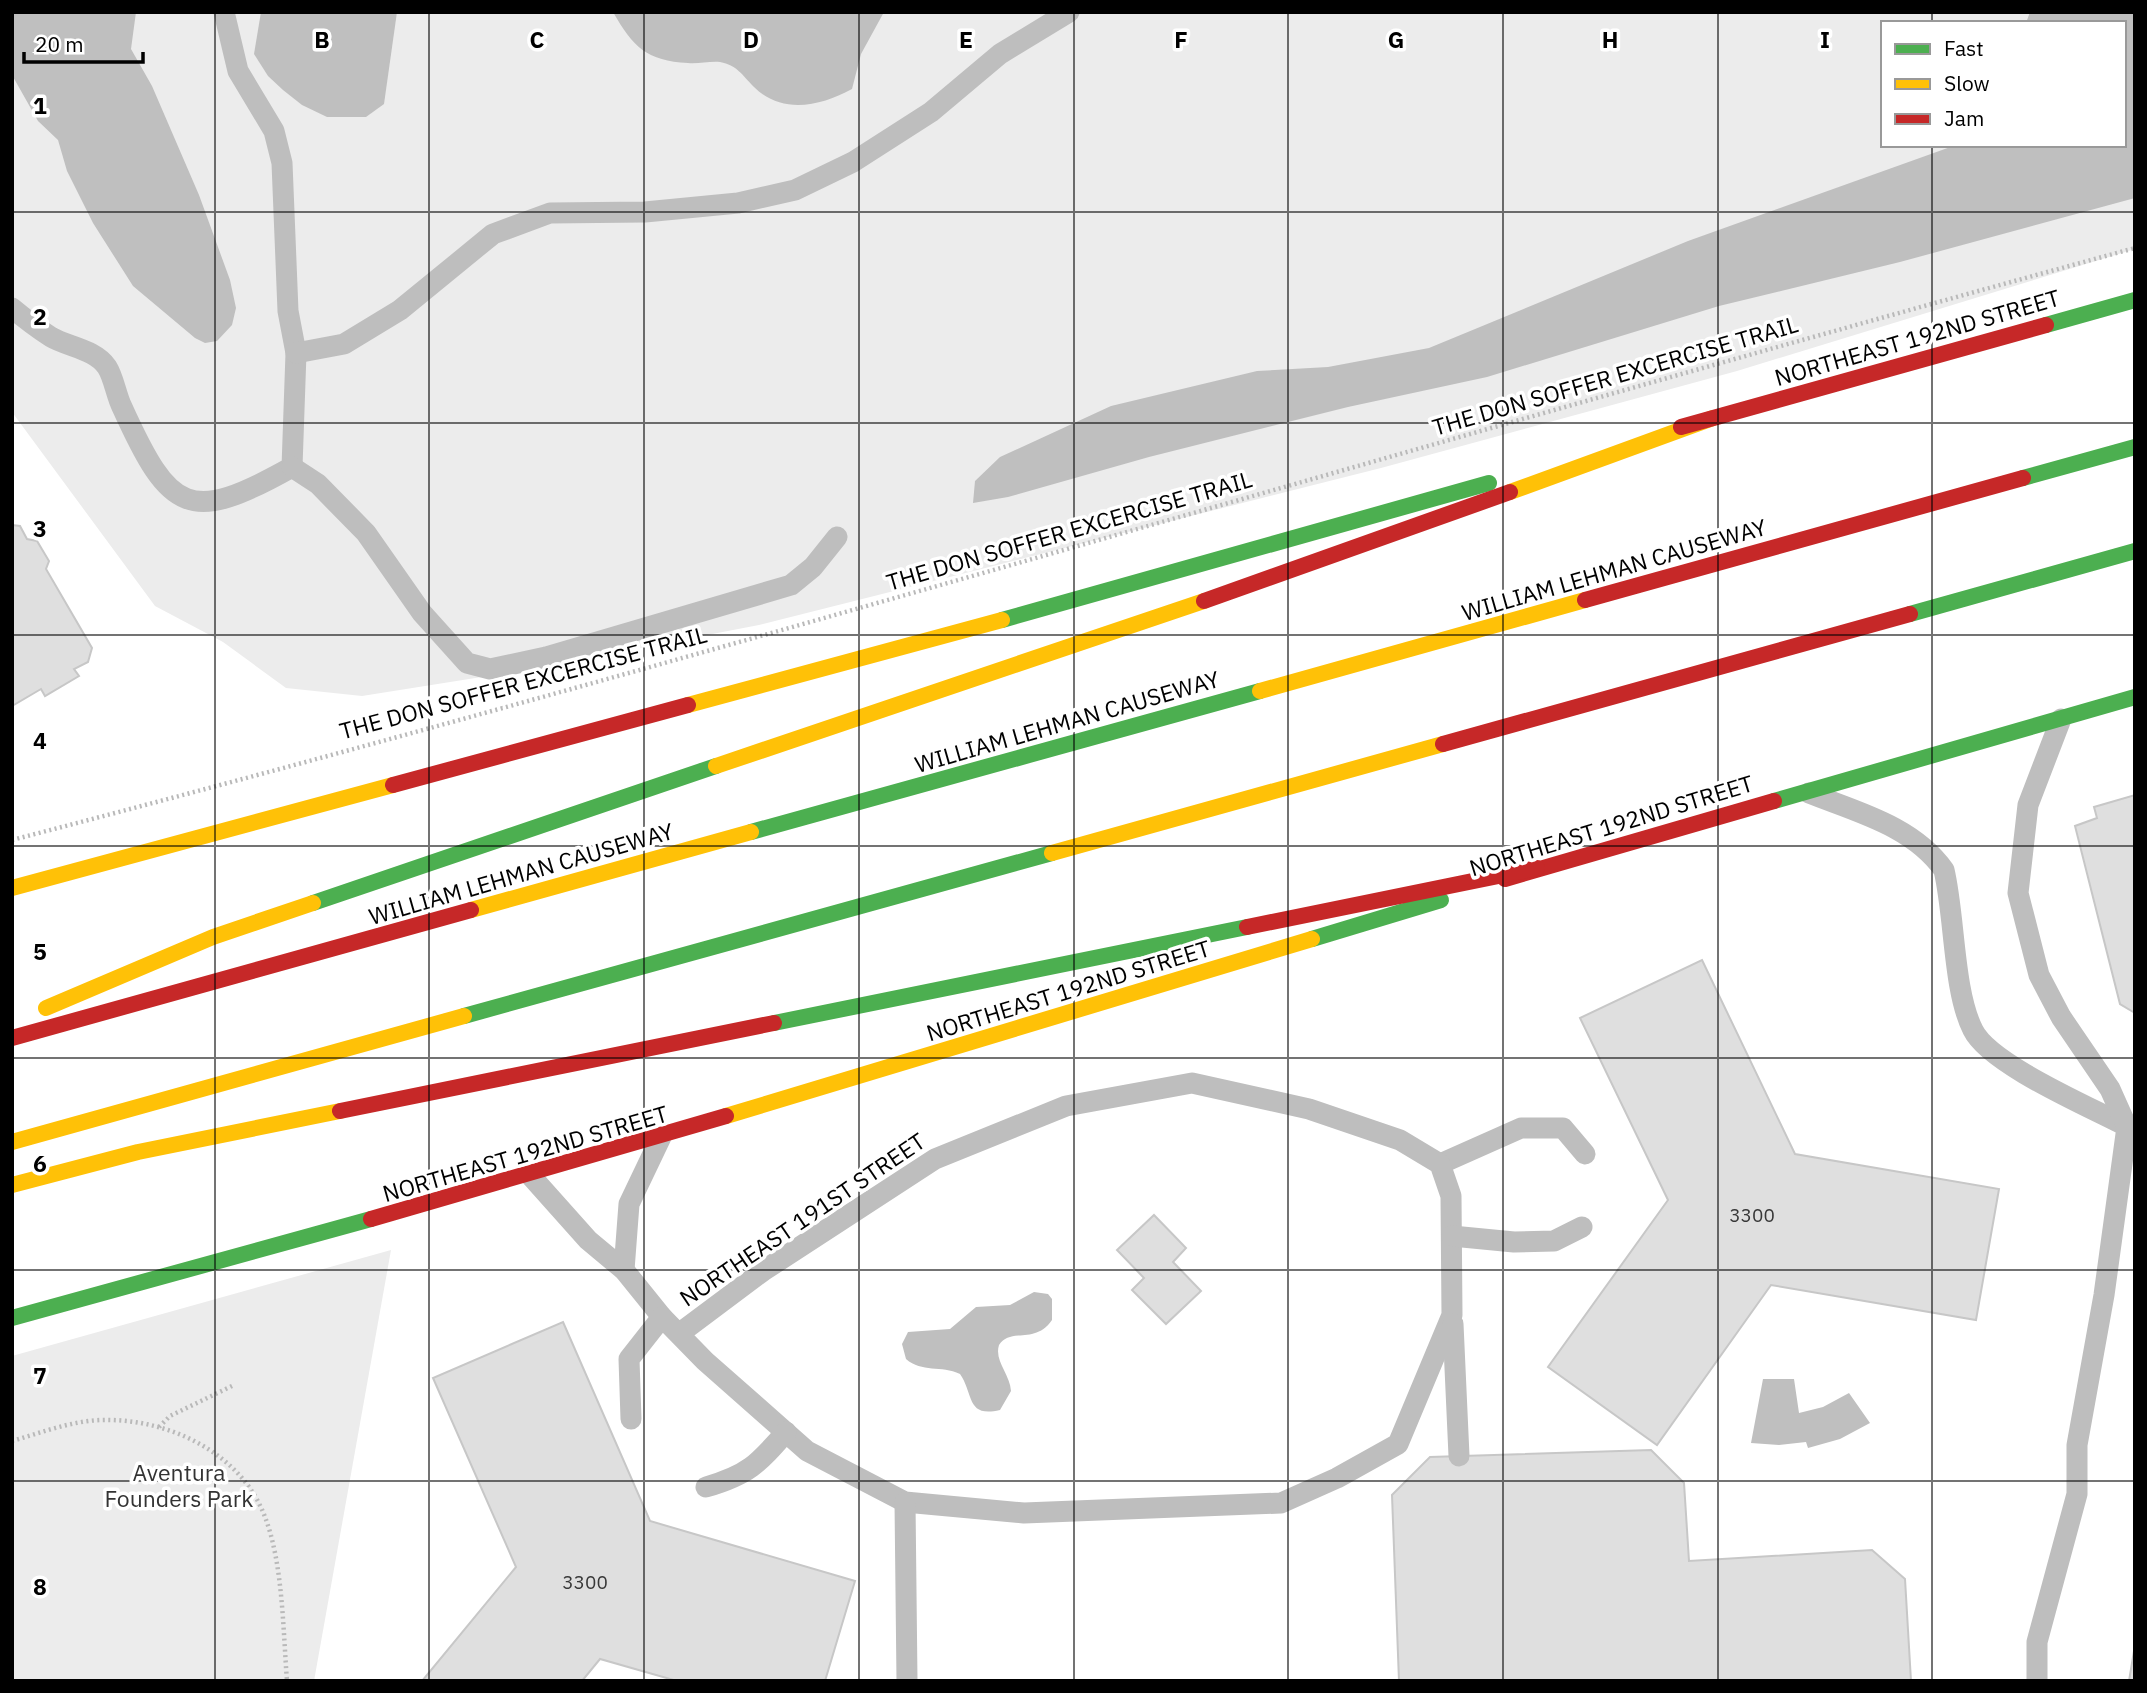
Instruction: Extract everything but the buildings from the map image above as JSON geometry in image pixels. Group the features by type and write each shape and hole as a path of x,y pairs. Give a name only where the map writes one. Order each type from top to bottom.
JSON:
{"main road":[{"name":"NORTHEAST 192ND STREET","path":"12,888 1227,558 2135,300"},
{"path":"12,1023 213,937 1320,561 1713,418"},
{"name":"WILLIAM LEHMAN CAUSEWAY","path":"12,1038 2135,447"},
{"path":"12,1142 2135,551"},
{"name":"NORTHEAST 192ND STREET","path":"12,1318 661,1137 1382,920 1537,868 2135,697"},
{"path":"12,1185 138,1152 1537,868"}],"lane":[{"path":"224,12 238,71 274,131 282,163 288,311 296,353 292,467"},
{"path":"296,353 344,344 400,310 493,234 550,213 658,211 738,203 795,190 853,162 931,112 1000,54 1069,12"},
{"path":"12,308 52,338 89,353 107,366 144,454 166,485 183,499 198,503 235,497 292,467"},
{"path":"292,467 318,484 366,533 422,613 467,663 491,669 546,657 791,585 813,567 837,537"},
{"path":"2037,1681 2037,1642 2077,1494 2077,1445 2131,1127 2110,1089 2061,1017 2039,975 2018,892 2028,805 2061,719"},
{"path":"1804,791 1882,822 1931,851 1944,870 1950,893 1962,988 1973,1030 1984,1044 2022,1072 2131,1127"},
{"name":"NORTHEAST 191ST STREET","path":"530,1175 588,1240 624,1270 662,1317 705,1361 807,1451 905,1502 1024,1513 1281,1503 1337,1478 1398,1444 1452,1315 1451,1196 1440,1164 1400,1140 1309,1109 1192,1083 1066,1106 936,1159 763,1271 680,1333"},
{"path":"1440,1164 1521,1128 1563,1128 1585,1154"},
{"path":"624,1270 629,1204 661,1137"},
{"path":"1452,1236 1514,1242 1554,1241 1582,1227"},
{"path":"1452,1315 1459,1456"},
{"path":"631,1419 629,1359 662,1317"},
{"path":"706,1487 738,1478 761,1460 786,1432"},
{"path":"905,1502 907,1681"}],"path":[{"name":"THE DON SOFFER EXCERCISE TRAIL","path":"12,840 928,589 1872,320 2135,248"},
{"path":"159,1427 170,1416 234,1385"},
{"path":"12,1441 99,1420 159,1427 218,1454 238,1471 254,1494 265,1517 282,1609 287,1681"}],"green space":[{"path":"12,12 2135,12 2135,249 1737,371 1381,468 759,625 525,670 362,696 286,688 223,642 155,606 12,412"},
{"name":"Aventura Founders Park","path":"391,1250 314,1681 12,1681 12,1356"}],"shaded area":[{"path":"12,12 136,12 131,49 152,86 199,195 230,280 236,308 232,325 217,341 205,343 195,338 133,286 93,223 67,171 58,140 38,121 12,75"},
{"path":"261,12 397,12 384,104 366,117 327,117 302,105 268,76 254,54"},
{"path":"613,12 884,12 861,54 852,89 828,100 802,105 777,102 765,96 739,71 726,63 674,62 652,55 635,43"},
{"path":"2030,12 2135,12 2135,198 1900,262 1719,306 1487,377 1348,407 1149,457 1008,497 973,503 975,481 1000,457 1111,406 1257,371 1328,367 1429,348 1688,241 1950,147 2126,147 2126,21 2027,21"},
{"path":"1034,1292 1048,1294 1052,1299 1052,1320 1038,1332 1010,1337 999,1345 1000,1362 1011,1391 1000,1410 981,1411 976,1407 960,1374 925,1368 906,1359 902,1344 908,1332 950,1329 976,1307 1010,1305"},
{"path":"1763,1379 1794,1379 1799,1413 1823,1407 1849,1393 1870,1423 1840,1439 1808,1448 1806,1442 1779,1445 1751,1443"}],"traffic: fast":[{"path":"2046,325 2135,300"},
{"path":"2023,478 2135,447"},
{"path":"1002,620 1489,483"},
{"path":"1910,614 2135,551"},
{"path":"751,832 1260,691"},
{"path":"1774,801 2135,697"},
{"path":"313,903 716,766"},
{"path":"464,1016 1052,853"},
{"path":"1312,939 1441,900"},
{"path":"774,1023 1247,927"},
{"path":"12,1318 371,1219"}],"traffic: slow":[{"path":"1510,492 1713,418"},
{"path":"1260,691 1585,600"},
{"path":"716,766 1204,601"},
{"path":"688,705 1002,620"},
{"path":"1052,853 1443,744"},
{"path":"12,888 393,785"},
{"path":"471,910 751,832"},
{"path":"46,1008 213,937 313,903"},
{"path":"726,1116 1312,939"},
{"path":"12,1142 464,1016"},
{"path":"12,1185 138,1152 340,1111"}],"traffic: jam":[{"path":"1681,427 2046,325"},
{"path":"1585,600 2023,478"},
{"path":"1204,601 1510,492"},
{"path":"1443,744 1910,614"},
{"path":"393,785 688,705"},
{"path":"1505,879 1774,801"},
{"path":"1247,927 1537,868"},
{"path":"12,1038 471,910"},
{"path":"340,1111 774,1023"},
{"path":"371,1219 726,1116"}]}
